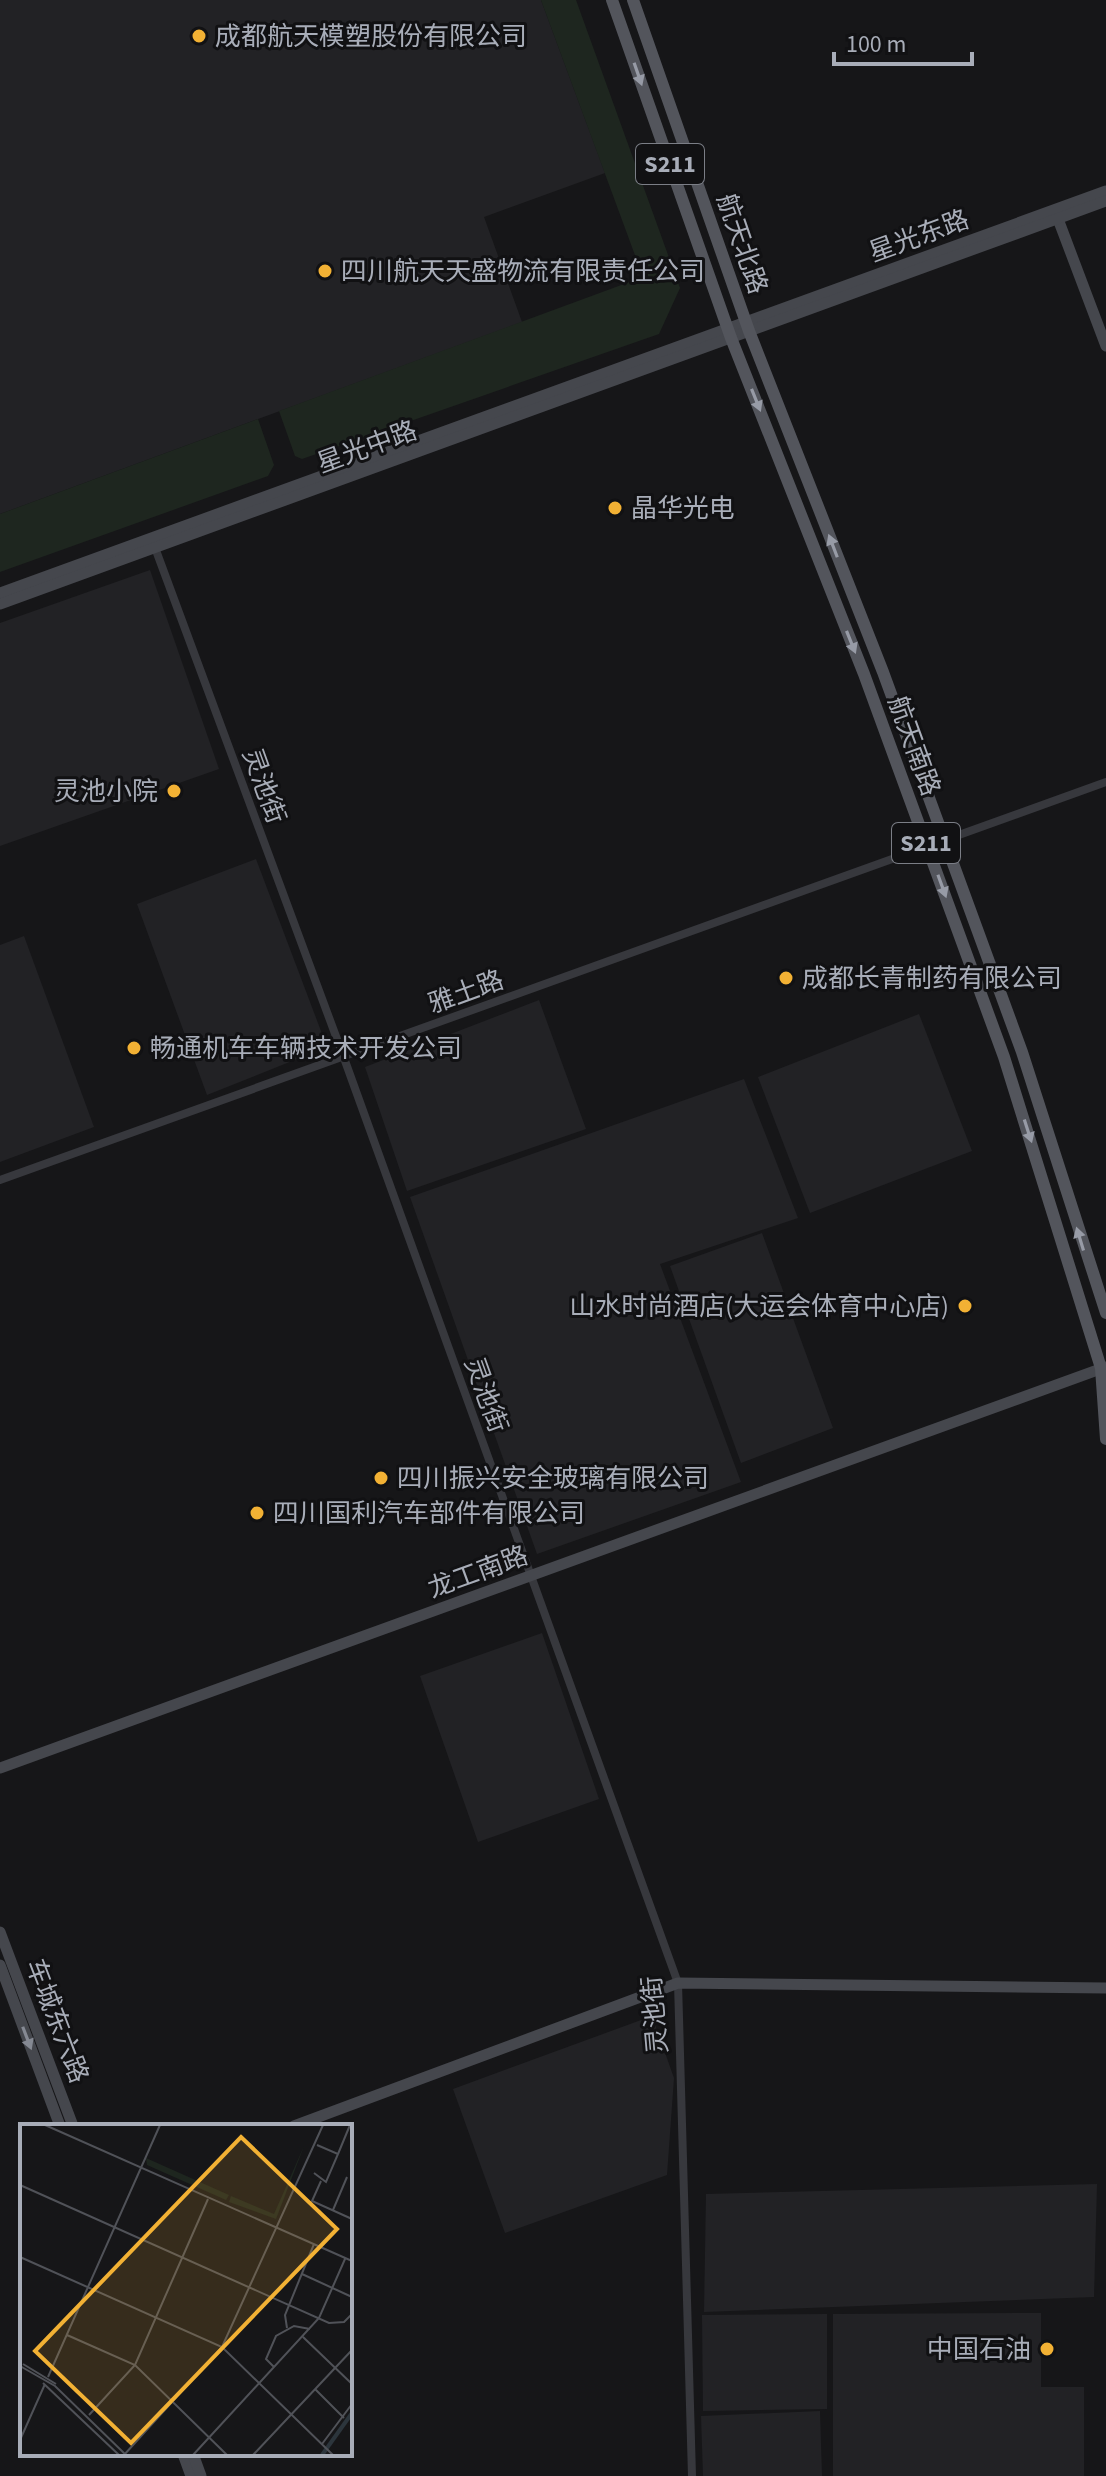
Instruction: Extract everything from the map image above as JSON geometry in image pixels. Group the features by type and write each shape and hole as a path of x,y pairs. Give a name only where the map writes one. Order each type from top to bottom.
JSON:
{"main road":[{"name":"航天北路","path":"612,0 729,332"},
{"name":"航天北路","path":"633,0 748,327"},
{"name":"航天南路","path":"748,327 883,672 1022,1052 1106,1313"},
{"name":"航天南路","path":"729,332 864,674 1004,1057 1103,1367 1106,1439"}],"street":[{"name":"星光东路","path":"748,327 1106,191"},
{"name":"星光东路","path":"748,327 1106,201"},
{"path":"1058,219 1106,346"},
{"name":"星光中路","path":"0,604 153,543 748,327"},
{"name":"星光中路","path":"0,593 153,543"},
{"name":"灵池街","path":"153,543 344,1058 678,1983 692,2476"},
{"name":"雅土路","path":"0,1180 1106,782"},
{"name":"龙工南路","path":"0,1768 1103,1367"},
{"name":"车城东六路","path":"0,1932 72,2124"},
{"name":"车城东六路","path":"0,1965 59,2124"},
{"path":"299,2124 678,1983 1106,1988"},
{"path":"184,2456 191,2476"},
{"path":"194,2456 201,2476"}],"shaded area":[{"path":"0,0 541,0 605,173 484,217 522,322 0,514"},
{"path":"541,0 576,0 680,288 659,334 302,459 295,456 279,411 643,277"},
{"path":"258,419 274,465 268,476 0,572 0,514"},
{"path":"150,570 219,769 0,846 0,623"},
{"path":"256,859 327,1047 207,1095 137,904"},
{"path":"24,936 94,1127 0,1162 0,945"},
{"path":"539,1000 586,1129 407,1191 365,1067"},
{"path":"919,1014 972,1151 810,1213 758,1077"},
{"path":"744,1079 798,1218 660,1264 741,1482 537,1554 410,1197"},
{"path":"762,1233 833,1428 741,1463 670,1266"},
{"path":"542,1633 599,1799 478,1842 420,1676"},
{"path":"652,2016 674,2078 667,2175 505,2233 453,2089"},
{"path":"1097,2184 1094,2297 704,2312 706,2194"},
{"path":"1041,2313 1041,2387 1084,2387 1084,2476 833,2476 833,2314"},
{"path":"827,2314 827,2409 703,2411 702,2315"},
{"path":"820,2411 822,2476 703,2476 701,2416"}],"place":[{"name":"成都航天模塑股份有限公司","path":"199,36"},
{"name":"四川航天天盛物流有限责任公司","path":"325,271"},
{"name":"晶华光电","path":"615,508"},
{"name":"灵池小院","path":"174,791"},
{"name":"成都长青制药有限公司","path":"786,978"},
{"name":"畅通机车车辆技术开发公司","path":"134,1048"},
{"name":"山水时尚酒店(大运会体育中心店)","path":"965,1306"},
{"name":"四川振兴安全玻璃有限公司","path":"381,1478"},
{"name":"四川国利汽车部件有限公司","path":"257,1513"},
{"name":"中国石油","path":"1047,2349"}]}
